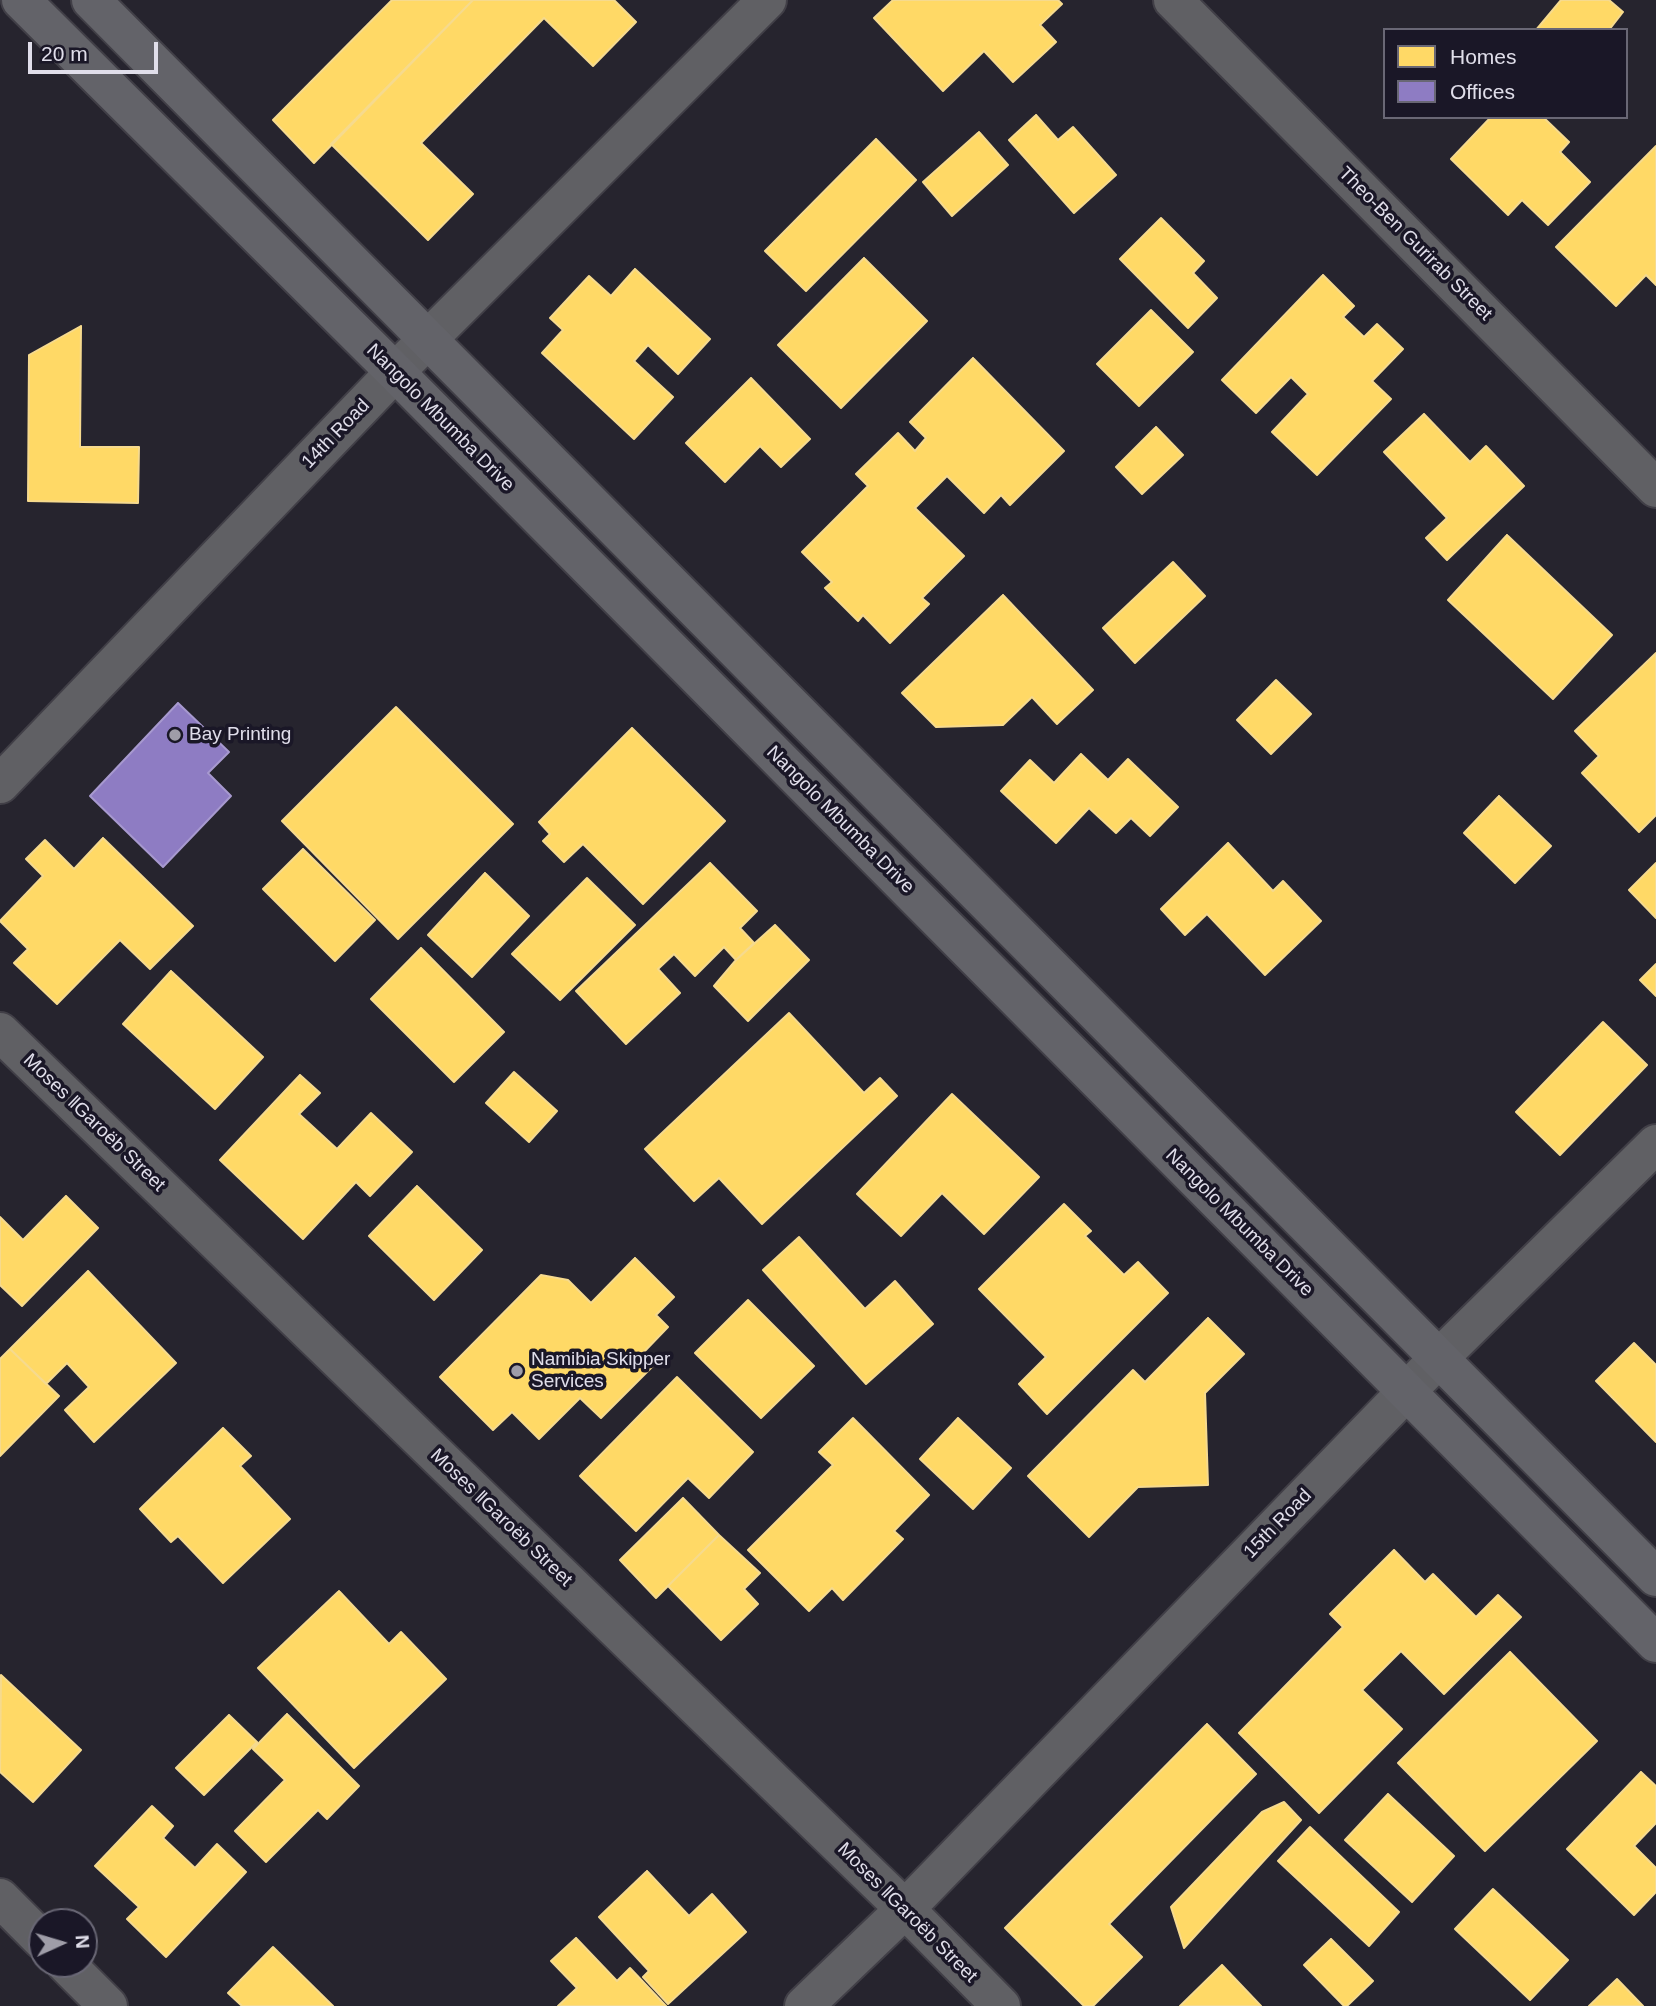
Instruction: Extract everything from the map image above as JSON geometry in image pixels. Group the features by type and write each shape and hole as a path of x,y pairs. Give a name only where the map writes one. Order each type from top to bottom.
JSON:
{"street":[{"name":"Nangolo Mbumba Drive","path":"20,0 395,372 1656,1643"},
{"path":"91,0 1656,1577"},
{"name":"14th Road","path":"0,785 395,372 767,0"},
{"name":"Theo-Ben Gurirab Street","path":"1173,0 1656,488"},
{"name":"Moses ǁGaroëb Street","path":"0,1032 905,1909 1001,2006"},
{"name":"15th Road","path":"804,2006 905,1909 1438,1358 1656,1144"},
{"path":"0,1898 28,1926"},
{"path":"80,1978 108,2006"}],"building: Homes":[{"path":"392,0 473,0 314,163 273,120"},
{"path":"473,0 614,0 636,22 593,66 544,18 421,143 473,194 428,240 331,144"},
{"path":"893,0 1058,0 1062,4 1040,25 1056,42 1013,82 984,51 943,91 874,18"},
{"path":"1561,0 1609,0 1623,12 1611,28 1538,28"},
{"path":"1036,115 1058,140 1073,127 1116,175 1074,213 1009,140"},
{"path":"1489,119 1545,119 1569,142 1560,152 1590,182 1548,225 1522,200 1508,215 1451,159"},
{"path":"979,132 1008,165 952,216 923,182"},
{"path":"876,139 916,180 806,291 765,251"},
{"path":"1656,146 1656,285 1646,275 1616,306 1556,247"},
{"path":"1161,218 1204,261 1193,273 1217,298 1188,328 1120,259"},
{"path":"864,258 927,321 841,408 778,345"},
{"path":"635,269 710,339 678,374 648,345 634,361 673,397 634,439 542,353 563,330 550,318 589,276 611,296"},
{"path":"1323,275 1354,306 1343,317 1364,337 1377,324 1403,349 1372,381 1391,399 1317,475 1272,432 1308,394 1291,377 1256,413 1222,380"},
{"path":"1151,310 1193,352 1139,406 1097,364"},
{"path":"81,326 80,447 139,447 138,503 28,501 29,355"},
{"path":"973,358 1064,451 1010,505 1001,495 984,513 947,476 915,508 964,556 922,598 929,604 890,643 863,615 858,621 825,588 832,582 802,552 868,486 856,474 898,433 915,451 926,438 910,422"},
{"path":"751,378 810,439 781,467 760,446 725,482 686,443"},
{"path":"1424,414 1470,462 1486,446 1524,486 1447,560 1426,538 1447,518 1384,452"},
{"path":"1156,427 1183,455 1142,494 1116,467"},
{"path":"1507,535 1612,635 1553,699 1448,600"},
{"path":"1173,562 1205,596 1135,663 1103,628"},
{"path":"1003,595 1093,690 1057,724 1032,697 1003,725 936,727 902,693"},
{"path":"1656,653 1656,815 1639,832 1582,773 1599,756 1575,731"},
{"path":"1276,680 1311,714 1271,754 1237,720"},
{"path":"396,707 513,824 398,939 282,821"},
{"path":"632,728 725,821 643,904 583,844 564,862 543,841 550,834 539,822"},
{"path":"1081,754 1108,780 1128,759 1178,807 1150,836 1131,818 1116,833 1089,808 1056,843 1001,791 1030,760 1054,783"},
{"path":"1499,796 1551,846 1515,883 1464,833"},
{"path":"103,838 193,926 150,969 120,940 57,1004 14,963 28,949 0,921 43,876 26,859 45,840 74,869"},
{"path":"1228,843 1273,891 1283,881 1321,921 1265,975 1207,914 1185,935 1161,909"},
{"path":"303,849 375,920 335,961 263,889"},
{"path":"710,863 757,911 740,928 754,943 736,960 724,947 695,976 674,954 658,969 680,993 626,1044 576,991"},
{"path":"1656,863 1656,918 1629,890"},
{"path":"485,873 529,916 472,977 428,935"},
{"path":"587,878 635,925 560,1000 512,954"},
{"path":"775,925 809,960 748,1021 714,986 736,960"},
{"path":"421,948 504,1032 454,1082 371,999"},
{"path":"1656,964 1656,996 1640,980"},
{"path":"171,971 263,1057 215,1109 123,1024"},
{"path":"789,1013 864,1093 880,1078 897,1096 762,1224 719,1178 694,1201 645,1149"},
{"path":"1603,1022 1647,1065 1560,1155 1516,1112"},
{"path":"514,1072 557,1111 529,1142 486,1103"},
{"path":"300,1075 320,1093 299,1114 337,1149 371,1113 412,1152 370,1196 356,1182 303,1239 220,1160"},
{"path":"952,1094 1039,1177 984,1234 942,1193 901,1236 857,1194"},
{"path":"417,1186 482,1250 434,1300 369,1236"},
{"path":"66,1196 98,1228 22,1306 0,1285 0,1217 23,1240"},
{"path":"1064,1204 1091,1231 1085,1236 1124,1275 1138,1262 1168,1293 1047,1414 1019,1384 1046,1357 979,1289"},
{"path":"799,1237 865,1309 895,1281 933,1324 866,1384 763,1270"},
{"path":"635,1258 674,1297 656,1315 668,1327 642,1354 654,1365 601,1418 580,1398 539,1439 512,1412 493,1430 440,1377 541,1275 568,1280 591,1303"},
{"path":"88,1271 176,1363 94,1442 65,1410 89,1387 67,1363 46,1384 10,1349"},
{"path":"748,1300 814,1366 761,1418 695,1353"},
{"path":"1208,1318 1244,1354 1205,1393 1208,1485 1138,1487 1089,1537 1028,1476 1133,1370 1145,1382"},
{"path":"1634,1343 1656,1365 1656,1442 1596,1381"},
{"path":"10,1349 59,1396 0,1456 0,1359"},
{"path":"677,1377 753,1452 709,1498 688,1478 636,1531 580,1476"},
{"path":"853,1418 929,1495 894,1531 903,1539 843,1600 832,1588 809,1611 748,1550 833,1465 819,1452"},
{"path":"958,1418 1011,1468 973,1509 920,1459"},
{"path":"223,1428 251,1456 240,1466 290,1519 223,1583 178,1536 171,1542 140,1509"},
{"path":"683,1498 719,1535 656,1598 620,1560"},
{"path":"719,1535 760,1573 744,1589 758,1604 721,1640 668,1586"},
{"path":"1394,1550 1425,1582 1433,1574 1476,1617 1498,1595 1521,1617 1444,1694 1401,1651 1362,1690 1402,1729 1319,1813 1239,1733 1343,1627 1330,1614"},
{"path":"339,1591 389,1644 401,1632 446,1679 354,1768 258,1668"},
{"path":"1510,1652 1597,1741 1485,1851 1398,1763"},
{"path":"1,1675 81,1750 33,1802 0,1772"},
{"path":"287,1714 359,1786 327,1819 318,1810 266,1862 235,1831 285,1780 253,1749"},
{"path":"229,1715 257,1742 204,1795 176,1768"},
{"path":"1207,1724 1256,1774 1109,1924 1142,1957 1093,2006 1084,2006 1005,1928"},
{"path":"1641,1772 1656,1786 1656,1823 1634,1846 1656,1868 1656,1892 1634,1915 1567,1849"},
{"path":"1388,1794 1454,1856 1412,1902 1345,1840"},
{"path":"1284,1802 1301,1820 1184,1948 1171,1907 1262,1812"},
{"path":"152,1806 173,1826 163,1838 195,1868 217,1844 246,1872 166,1957 127,1919 139,1907 95,1866"},
{"path":"1310,1827 1399,1912 1369,1946 1278,1861"},
{"path":"647,1871 689,1916 712,1894 746,1932 668,2004 643,1977 649,1971 599,1917"},
{"path":"1493,1889 1568,1960 1530,2000 1455,1929"},
{"path":"576,1938 617,1981 630,1968 666,2006 558,2006 577,1988 551,1961"},
{"path":"1331,1939 1373,1981 1347,2006 1304,1965"},
{"path":"273,1947 333,2006 242,2006 228,1993"},
{"path":"1222,1965 1261,2006 1180,2006"},
{"path":"1617,1979 1643,2006 1589,2006"}],"building: Offices":[{"path":"178,703 229,752 208,773 231,796 163,867 90,796"}],"place":[{"name":"Bay Printing","path":"175,735"},
{"name":"Namibia Skipper Services","path":"517,1371"}]}
